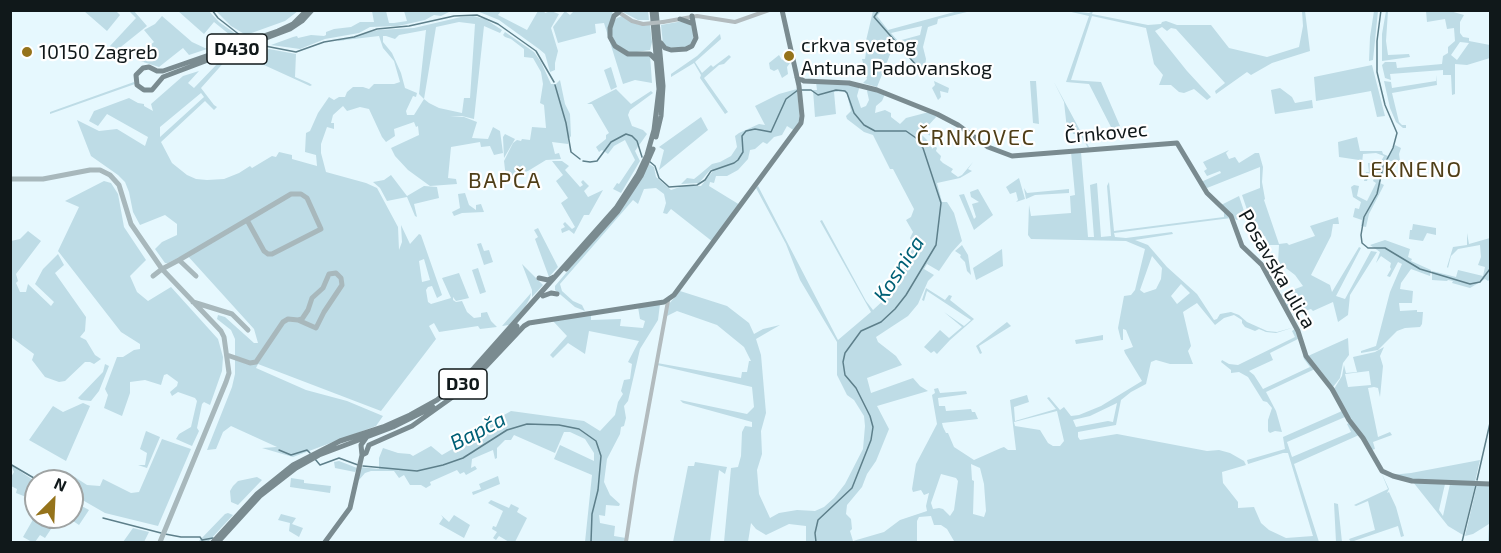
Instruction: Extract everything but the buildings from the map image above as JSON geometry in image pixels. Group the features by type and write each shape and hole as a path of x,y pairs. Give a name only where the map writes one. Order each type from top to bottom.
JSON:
{"main road":[{"name":"D430","path":"307,10 297,21 282,30 167,70 147,67 141,69 136,75 136,81 139,87 147,91 154,88 163,77 290,29 312,10"},
{"name":"D30","path":"318,453 370,436 421,414 453,392 479,368 618,211 635,187 661,116 660,71 654,10"},
{"path":"362,455 366,453 370,444 412,426 460,392 520,329 529,323 668,301 674,296 799,128 802,120 800,89 782,10"},
{"path":"616,12 611,23 610,37 616,48 628,54 644,53 654,57 660,71"},
{"path":"657,34 664,48 675,50 692,46 696,40 692,19 680,19"},
{"path":"644,53 652,48 657,34"},
{"path":"660,71 664,56 675,50"},
{"path":"155,70 159,81"},
{"path":"797,76 805,81 800,89"},
{"name":"Črnkovec","path":"805,81 849,82 877,90 937,114 956,124 988,147 1012,156 1176,143"},
{"name":"Posavska ulica","path":"1176,143 1207,194 1231,216 1240,242 1262,265 1295,325 1306,356 1332,390 1348,420 1363,438 1378,465 1387,474 1412,481 1491,484"},
{"name":"D30","path":"213,543 266,485 318,453 402,419 445,393 474,368 616,208 645,163"},
{"path":"539,278 548,280 555,277"},
{"path":"543,296 551,293 557,294"},
{"path":"360,448 363,441 370,436"},
{"path":"325,543 351,506 362,455 360,448 354,443 348,444"},
{"name":"D30","path":"218,543 269,488 310,457"}],"street":[{"path":"692,19 732,22 769,10"},
{"path":"616,12 634,22 643,24 680,19"},
{"path":"626,543 668,301"}],"shaded area":[{"path":"84,11 116,11 120,15 107,31"},
{"path":"129,11 134,11 147,26 122,46 117,55 110,46 136,18"},
{"path":"178,11 209,11 219,22 240,37 230,35 214,22 204,34"},
{"path":"216,11 298,11 285,21 246,35 231,26"},
{"path":"372,11 386,11 389,23 407,21 404,11 449,12 398,26 370,27 359,33 325,39 300,49 271,45 297,36 298,38 311,35 324,36 326,32 334,29 351,27 360,22 374,22"},
{"path":"477,11 501,11 498,15 527,30 538,11 545,13 551,11 559,14 551,28 558,51 555,70 550,72 545,54 539,49 499,20"},
{"path":"565,11 570,15 574,11 612,11 609,26 614,48 622,53 650,55 652,83 635,80 623,84 604,23 595,24 596,33 558,43 553,27"},
{"path":"621,11 648,11 649,20 638,20"},
{"path":"873,11 881,11 877,16 888,30 958,11 971,11 938,19 937,24 928,27 923,47 926,59 924,74 895,42 877,87 863,83 867,79 862,59 865,59 867,46 865,45","holes":["922,26 920,35 898,41 891,33"]},
{"path":"1067,11 1089,13 1093,11 1092,14 1148,25 1161,24 1166,21 1177,25 1211,25 1229,48 1267,57 1299,47 1303,26 1302,11 1305,11 1310,51 1272,63 1251,75 1247,72 1216,94 1215,91 1225,83 1176,29 1171,28 1167,31 1162,27 1155,31 1211,97 1207,100 1194,89 1184,93 1171,85 1159,85 1163,75 1154,64 1146,28 1092,16 1071,80 1101,82 1120,126 1112,129 1089,84 1066,82 1089,16"},
{"path":"1374,11 1378,11 1373,60 1369,61 1370,37"},
{"path":"1386,11 1388,11 1386,41 1388,55 1409,54 1410,57 1382,61 1382,34"},
{"path":"1426,11 1450,11 1464,15 1460,22 1460,33 1463,37 1469,38 1469,41 1490,45 1490,58 1467,65 1455,64 1455,94 1452,95 1451,75 1443,75 1443,70 1390,74 1391,80 1385,78 1382,65 1385,62 1396,62 1397,68 1442,64 1443,56 1448,53 1448,47 1455,41 1454,28 1447,29 1445,19 1427,22","holes":["1460,42 1469,43 1457,60 1451,55"]},
{"path":"162,16 192,42 207,49 189,55 183,48 159,67 137,60 137,55 154,42 144,30 155,24"},
{"path":"473,16 485,19 502,30 500,33 484,26 474,119 462,116 450,116 464,117 477,122 472,138 488,139 493,127 500,131 503,153 494,155 490,146 481,147 480,142 451,147 448,178 456,179 457,184 430,186 408,170 391,148 419,135 418,126 416,127 414,122 394,129 395,136 386,142 369,109 360,107 347,111 343,106 333,115 331,123 334,123 334,129 327,127 321,144 321,153 326,172 377,188 398,227 399,250 402,242 401,225 410,244 419,234 421,235 442,295 437,298 432,286 428,287 426,290 428,302 431,304 451,298 442,278 459,273 469,298 456,301 453,297 453,300 456,302 462,301 467,312 474,318 481,317 481,313 487,312 497,327 480,329 478,326 439,332 434,323 429,326 436,339 381,411 258,364 256,368 306,390 347,401 383,416 376,426 293,457 262,448 277,447 231,426 223,432 216,449 207,450 235,374 235,339 231,330 217,319 218,315 225,317 254,343 258,343 254,329 186,254 165,263 155,249 162,242 177,235 177,224 165,215 140,225 133,212 125,182 91,156 77,120 99,131 117,129 145,146 148,137 107,114 98,126 89,121 94,111 129,98 144,104 153,111 151,104 183,76 199,71 188,83 194,88 217,64 227,59 201,88 217,107 214,110 205,101 161,142 172,163 187,175 207,180 224,179 250,166 252,168 272,156 276,157 279,152 292,155 292,159 317,166 316,155 305,152 306,133 310,131 329,97 334,100 345,97 353,87 369,89 374,84 400,82 394,61 383,48 379,36 336,41 378,30 414,28","holes":["459,22 475,24 470,98 464,98 462,113 439,108 424,99 436,27","426,30 419,94 424,99 414,115 407,115 406,111 413,96 416,97 417,93 405,88 392,53 383,42 383,36 395,39 399,35","201,93 204,97 160,137 160,127","424,259 430,280 422,282 419,261"]},
{"path":"622,16 639,25 650,25 652,42 650,50 630,53 616,46 611,32 614,21"},
{"path":"683,21 691,24 694,33 693,43 686,47 668,48 663,44 661,25"},
{"path":"505,32 534,52 551,84 556,84 560,80 565,104 570,114 571,136 568,144 552,142 555,154 559,153 561,159 546,160 528,171 506,178 504,161 513,143 522,139 530,140 532,127 546,128 544,105 540,103 543,84 541,72 533,58 524,57 524,49 503,35"},
{"path":"720,34 721,39 695,62 702,73 729,55 731,57 704,78 728,112 725,114 700,78 701,75 694,63 671,77 671,74 697,56"},
{"path":"269,49 296,54 295,77 312,85 264,65 236,57 253,51"},
{"path":"779,55 782,60 787,56 790,63 787,67 788,74 782,78 778,69 774,71 770,69 769,63"},
{"path":"1372,65 1385,116 1377,117 1371,91 1316,101 1314,77"},
{"path":"611,67 617,87 611,90 604,70"},
{"path":"1436,75 1437,85 1392,93 1399,122 1406,125 1406,128 1403,128 1396,122 1390,108 1384,81 1391,82 1392,88 1436,81"},
{"path":"934,81 949,88 948,93 940,91 941,97 938,100 932,88 935,85"},
{"path":"1030,81 1036,81 1039,124 1033,123"},
{"path":"134,82 135,84 50,114 50,112"},
{"path":"816,82 860,85 857,96 861,108 866,106 869,100 867,91 869,87 885,94 876,106 875,113 885,110 891,113 891,117 900,124 906,118 929,112 937,116 926,128 936,137 935,139 923,131 921,134 931,144 932,149 935,146 937,148 936,151 941,156 940,160 953,169 951,172 958,177 973,162 968,169 972,171 960,178 937,183 942,202 947,202 954,213 962,241 939,271 927,264 924,269 934,275 928,281 918,304 908,316 876,337 878,342 896,356 902,365 867,378 871,393 913,378 928,391 877,406 889,429 862,487 847,505 846,514 851,519 852,529 850,531 853,541 884,532 900,520 927,511 929,493 924,495 921,490 913,492 912,489 916,464 937,424 932,395 935,393 934,389 938,388 940,393 966,391 967,394 938,398 939,406 945,406 946,411 971,409 975,412 978,419 942,423 954,447 974,460 1004,447 1008,450 1016,450 1010,400 1027,395 1029,402 1014,407 1015,421 1056,409 1047,398 1049,397 1060,410 1064,407 1071,416 1079,415 1101,406 1142,381 1124,350 1133,347 1126,330 1123,329 1123,340 1121,340 1118,328 1124,296 1131,295 1135,290 1145,249 1126,241 1031,239 1028,235 1029,205 1031,216 1071,213 1070,196 1075,195 1071,152 1081,152 1088,237 1094,237 1090,185 1097,183 1101,237 1111,236 1107,186 1109,182 1114,231 1224,217 1224,212 1231,218 1114,233 1115,237 1126,238 1172,232 1173,234 1135,240 1148,245 1167,267 1197,294 1214,320 1220,314 1231,312 1267,331 1277,332 1295,327 1276,333 1266,332 1259,329 1255,331 1245,327 1242,320 1234,315 1224,318 1215,325 1197,303 1183,312 1191,346 1188,351 1193,364 1170,364 1156,360 1151,362 1146,384 1121,400 1116,425 1078,432 1078,437 1080,440 1117,434 1207,451 1219,450 1230,453 1244,461 1246,465 1222,472 1223,483 1238,502 1238,508 1254,507 1261,523 1269,530 1286,538 1313,536 1288,453 1248,464 1247,460 1285,449 1283,437 1342,411 1345,417 1287,442 1292,457 1351,432 1347,424 1349,423 1359,435 1294,464 1319,542 950,542 954,541 947,529 941,525 934,525 931,516 919,517 917,542 806,542 806,526 789,524 766,535 751,523 748,542 724,542 731,468 738,467 742,432 745,426 752,427 752,422 683,403 680,400 747,414 754,407 752,387 657,365 657,363 741,378 742,372 747,372 749,361 751,361 744,347 717,325 677,311 665,317 668,305 680,291 727,306 749,323 754,334 780,325 756,339 761,355 766,413 761,431 762,454 757,470 759,494 770,518 779,513 797,510 815,511 834,498 845,484 863,449 864,416 854,400 847,395 837,375 837,342 800,280 786,244 756,188 758,186 838,340 871,312 820,221 822,220 873,310 887,297 904,273 904,265 911,250 910,238 913,232 906,220 911,217 914,209 893,169 890,169 873,135 864,132 847,119 846,116 851,111 847,94 843,91 834,92 836,114 815,117 813,90 817,90","holes":["1152,256 1162,268 1161,279 1156,289 1144,293 1140,290","1181,284 1190,293 1177,304 1171,296","1117,403 1113,422 1076,427 1073,420 1090,416","1057,411 1064,441 1060,446 1053,446 1048,443 1040,430 1015,426 1014,422","971,464 980,468 984,484 986,511 984,517 973,514 974,481","941,474 956,478 958,481 954,510 950,516 943,509 933,509 931,503"]},
{"path":"1054,82 1088,148 1080,134 1073,134 1072,130 1067,129 1064,102"},
{"path":"1280,88 1292,97 1295,103 1312,100 1313,108 1275,114 1271,90"},
{"path":"616,89 631,104 651,91 653,93 630,110 628,115 632,126 647,134 635,151 640,161 621,193 613,189 635,160 625,140 614,146 608,154 602,150 599,152 596,147 606,139 609,133 592,104 587,104"},
{"path":"797,89 800,120 795,131 787,126 782,135 750,150 748,159 738,170 727,176 716,176 714,183 710,182 709,186 740,205 713,242 671,209 667,214 663,213 666,203 664,194 656,188 644,189 638,204 633,200 560,284 562,291 573,301 582,305 585,311 575,307 555,290 555,286 628,200 649,164 654,167 656,177 671,190 683,186 701,186 713,171 711,169 699,183 681,184 687,178 694,179 712,164 731,156 737,147 735,136 739,133 759,124 765,125 755,106 779,94"},
{"path":"701,117 708,130 659,170 664,150 659,147"},
{"path":"505,134 515,139 504,158 503,137"},
{"path":"1357,137 1360,151 1382,151 1388,156 1395,145 1401,148 1400,161 1388,161 1380,183 1384,185 1369,214 1366,227 1361,226 1362,220 1353,217 1355,208 1359,209 1361,202 1353,197 1351,187 1359,186 1357,196 1367,201 1376,183 1373,181 1375,176 1369,174 1367,181 1364,181 1366,172 1369,172 1368,163 1379,165 1384,156 1376,153 1363,154 1362,163 1359,160 1339,157 1338,142"},
{"path":"1229,150 1226,153 1229,159 1235,157 1239,163 1259,153 1263,167 1264,200 1279,244 1289,245 1315,236 1310,226 1338,217 1339,224 1333,224 1331,236 1311,275 1330,285 1332,292 1359,247 1361,248 1336,296 1345,299 1371,251 1377,252 1350,295 1348,315 1338,322 1333,302 1313,311 1311,309 1305,311 1299,304 1287,309 1280,295 1303,286 1295,275 1278,262 1279,245 1268,245 1265,236 1256,236 1242,195 1260,188 1260,167 1207,188 1201,182 1221,173 1220,171 1207,176 1204,171 1207,169 1203,162"},
{"path":"552,161 562,161 569,166 565,170 580,187 583,185 581,182 583,180 589,186 584,191 588,197 603,190 589,215 584,215 574,234 569,230 562,233 561,229 565,227 563,224 565,222 572,229 575,227 561,203 568,198 556,181 563,175"},
{"path":"391,175 407,196 424,186 437,187 439,198 414,204 417,217 407,197 387,201 380,188 373,182 384,180"},
{"path":"1019,178 1025,199 1016,202 1018,200 1016,192 1010,194 1006,187"},
{"path":"104,181 111,183 118,194 124,227 146,260 130,276 137,292 148,301 171,287 218,339 223,357 222,371 210,405 204,402 202,404 197,428 199,431 192,446 176,439 179,434 191,427 197,401 195,398 178,392 172,396 170,392 178,382 167,374 164,375 161,385 145,380 130,382 130,393 122,416 104,408 108,395 105,389 117,357 123,357 140,349 140,344 121,332 58,251 79,207 65,201"},
{"path":"1024,188 1027,193 1069,189 1069,193 1035,195 1026,199"},
{"path":"978,189 993,215 974,230 959,195 964,194 974,219 976,217 972,204 979,202 971,197 970,192"},
{"path":"465,193 469,205 476,210 476,205 481,204 484,212 462,213 454,216 452,212 460,208 458,194"},
{"path":"1239,196 1246,217 1236,220 1221,205"},
{"path":"1413,224 1436,228 1436,235 1427,233 1423,241 1409,239"},
{"path":"538,228 558,267 549,277 535,239 538,237 534,230"},
{"path":"28,231 41,241 16,274 18,281 16,283 20,292 26,292 28,284 51,306 54,302 35,284 43,269 58,254 64,265 55,273 86,317 85,331 80,337 86,340 95,355 101,359 94,364 85,362 65,381 59,382 45,377 32,360 34,354 11,337 11,241 20,239"},
{"path":"1467,233 1469,244 1490,238 1490,279 1488,281 1485,279 1470,288 1452,283 1453,281 1432,280 1432,271 1456,277 1458,270 1483,276 1485,267 1478,265 1481,257 1480,245 1458,249 1451,256 1447,267 1453,247 1467,245"},
{"path":"1385,240 1410,249 1408,257 1412,259 1411,261 1431,270 1430,276 1411,269 1401,283 1400,289 1413,291 1412,303 1399,303 1400,311 1423,312 1422,324 1420,327 1397,331 1378,350 1361,353 1361,351 1376,346 1390,292 1402,264 1398,262 1390,277 1387,276 1391,263 1381,256 1376,263 1380,252 1370,245"},
{"path":"481,243 484,251 489,250 493,262 484,265 477,244"},
{"path":"962,245 968,255 971,275 961,255 955,251"},
{"path":"1002,249 1003,266 976,280 973,268"},
{"path":"522,264 543,285 532,297 532,290"},
{"path":"478,268 486,292 480,294 472,270"},
{"path":"926,288 945,300 949,295 952,296 950,300 974,319 937,354 934,351 931,353 924,347 940,330 949,338 962,327 944,312 964,326 971,320 927,291 924,301 922,300"},
{"path":"531,293 525,307 509,325 502,326"},
{"path":"660,304 658,320 640,349 628,401 624,406 626,418 624,426 621,427 620,434 607,459 604,482 610,495 620,504 619,506 606,505 605,516 599,515 600,523 615,526 614,536 626,538 625,542 585,542 592,475 554,459 560,445 594,461 594,453 585,439 570,432 564,432 555,453 514,435 511,440 505,440 497,448 497,458 495,459 493,450 472,459 471,468 475,466 477,469 466,475 464,472 460,474 457,470 430,482 431,485 426,488 421,485 410,485 404,475 399,478 394,471 371,471 357,480 359,467 379,469 379,458 383,448 413,456 431,446 442,455 489,428 488,424 511,411 584,421 600,431 615,415 618,402 623,394 621,391 624,380 630,379 632,364 628,362 639,341 589,331 585,354 568,343 553,358 550,355 567,336 553,321 591,315 591,320 621,319 620,326 643,328 645,321 640,319 638,307"},
{"path":"1007,322 1011,326 979,346 982,353 980,354 976,346"},
{"path":"1295,329 1300,338 1270,353 1273,360 1249,371 1263,389 1310,367 1303,355 1315,369 1266,392 1276,411 1282,432 1270,433 1268,420 1272,408 1263,401 1248,377 1239,372 1231,373 1231,370 1221,362 1222,360 1238,365 1295,337 1292,331"},
{"path":"1103,335 1103,340 1076,344 1075,340"},
{"path":"1348,338 1349,355 1343,363 1340,378 1333,387 1308,356"},
{"path":"1384,347 1380,356 1383,366 1380,397 1378,388 1368,388 1378,437 1390,432 1392,435 1373,442 1375,449 1371,450 1352,423 1334,389 1342,376 1344,365 1346,373 1357,372 1353,357 1375,352","holes":["1369,371 1371,385 1348,387 1345,374"]},
{"path":"105,364 109,366 99,391 91,401 78,398 103,372"},
{"path":"83,403 90,406 66,461 29,440 53,406 63,412"},
{"path":"146,431 160,437 147,468 138,465 145,465 147,453 140,449"},
{"path":"162,439 191,449 158,526 105,513 84,501 84,483 100,486 103,479 131,493 139,492"},
{"path":"1480,460 1475,482 1413,480 1391,475 1411,473"},
{"path":"339,461 357,468 355,472 335,468 334,462"},
{"path":"695,462 727,467 725,474 719,470 710,542 673,542 688,466 694,466"},
{"path":"11,465 24,474 24,496 16,493 17,489 11,486 11,477 14,472"},
{"path":"1381,472 1389,489 1387,493 1389,492 1396,507 1404,536 1401,537 1398,526 1351,542 1349,539 1375,530 1368,501 1354,505 1388,489"},
{"path":"498,476 500,484 473,495 472,492 481,489 479,484"},
{"path":"257,477 262,480 238,505 231,502 230,491 238,481"},
{"path":"291,478 304,480 304,483 331,486 330,493 290,487"},
{"path":"1413,482 1445,484 1439,510 1443,516 1450,484 1475,485 1463,535 1448,526"},
{"path":"1477,485 1490,485 1490,542 1488,542 1489,524 1465,536"},
{"path":"491,500 509,508 511,504 519,508 517,512 527,518 515,542 509,542 499,536 496,540 493,538 497,532 492,529 493,526 496,527 503,511 488,503"},
{"path":"1334,503 1338,504 1342,542 1336,542"},
{"path":"84,507 89,510 84,518"},
{"path":"225,514 233,515 208,542 198,542"},
{"path":"281,514 296,518 292,524 303,528 299,537 289,531 290,523 278,520"},
{"path":"441,515 449,522 454,515 470,525 464,538 439,524 443,518"},
{"path":"133,528 149,532 144,542 123,542"},
{"path":"28,529 51,529 45,538 40,535 35,542 23,537"}],"waterway":[{"name":"Kosnica","path":"212,10 218,18 241,36"},
{"path":"879,10 874,17 923,73"},
{"path":"1381,10 1377,41 1377,72 1385,105 1397,133 1393,148 1383,167 1377,194 1364,217 1362,243 1368,248 1385,248 1420,269 1470,284 1480,282 1490,269"},
{"path":"1460,10 1479,10"},
{"name":"Kosnica","path":"265,46 296,52 324,42 354,37 377,29 409,26 454,16 477,15 498,24 536,51 554,82"},
{"name":"Kosnica","path":"555,85 566,123 571,152 580,159"},
{"name":"Kosnica","path":"649,161 655,166 659,178 669,187 697,185 705,180 711,171 738,160 743,152 742,136 746,131 755,129 771,132 786,99 798,90 811,90 818,95 836,90 845,91 854,113 864,125 875,131 906,131 916,138 923,148 941,203 936,245 895,309 881,322 861,331 845,353 843,362 845,375 856,388 873,427 871,440 852,488 818,520 815,533 816,542"},
{"name":"Kosnica","path":"583,161 597,161 611,142 626,134 637,141 642,157"},
{"path":"1477,480 1490,423"},
{"name":"Bapča","path":"363,466 417,471 463,458 507,430 527,424 559,425 579,429 596,441 601,456 598,490 592,514 591,542"},
{"name":"Bapča","path":"279,450 291,455 307,450 310,453"},
{"name":"Bapča","path":"315,459 320,465 339,458 358,465"},
{"path":"10,464 24,472"},
{"path":"1462,542 1476,485"},
{"path":"103,518 161,533"},
{"path":"165,534 200,537 202,540 213,538"}],"taxiway":[{"path":"10,179 43,179 90,170 100,170 110,175 119,185 131,224 162,269 221,331 224,337 229,373 160,542"},
{"path":"153,276 162,269 291,194 301,194 307,198 321,229 268,254 264,251 247,220"},
{"path":"179,260 196,276"},
{"path":"227,355 250,363 256,362 283,322 288,319 298,320 316,328 342,285 341,278 336,273 329,274 323,288 312,298 302,319 298,320"},
{"path":"193,302 232,314 248,330"}],"place":[{"name":"10150 Zagreb","path":"27,52"},
{"name":"crkva svetog Antuna Padovanskog","path":"789,56"}],"district":[{"name":"ČRNKOVEC","path":"976,138"},
{"name":"LEKNENO","path":"1410,170"},
{"name":"BAPČA","path":"505,181"}]}
